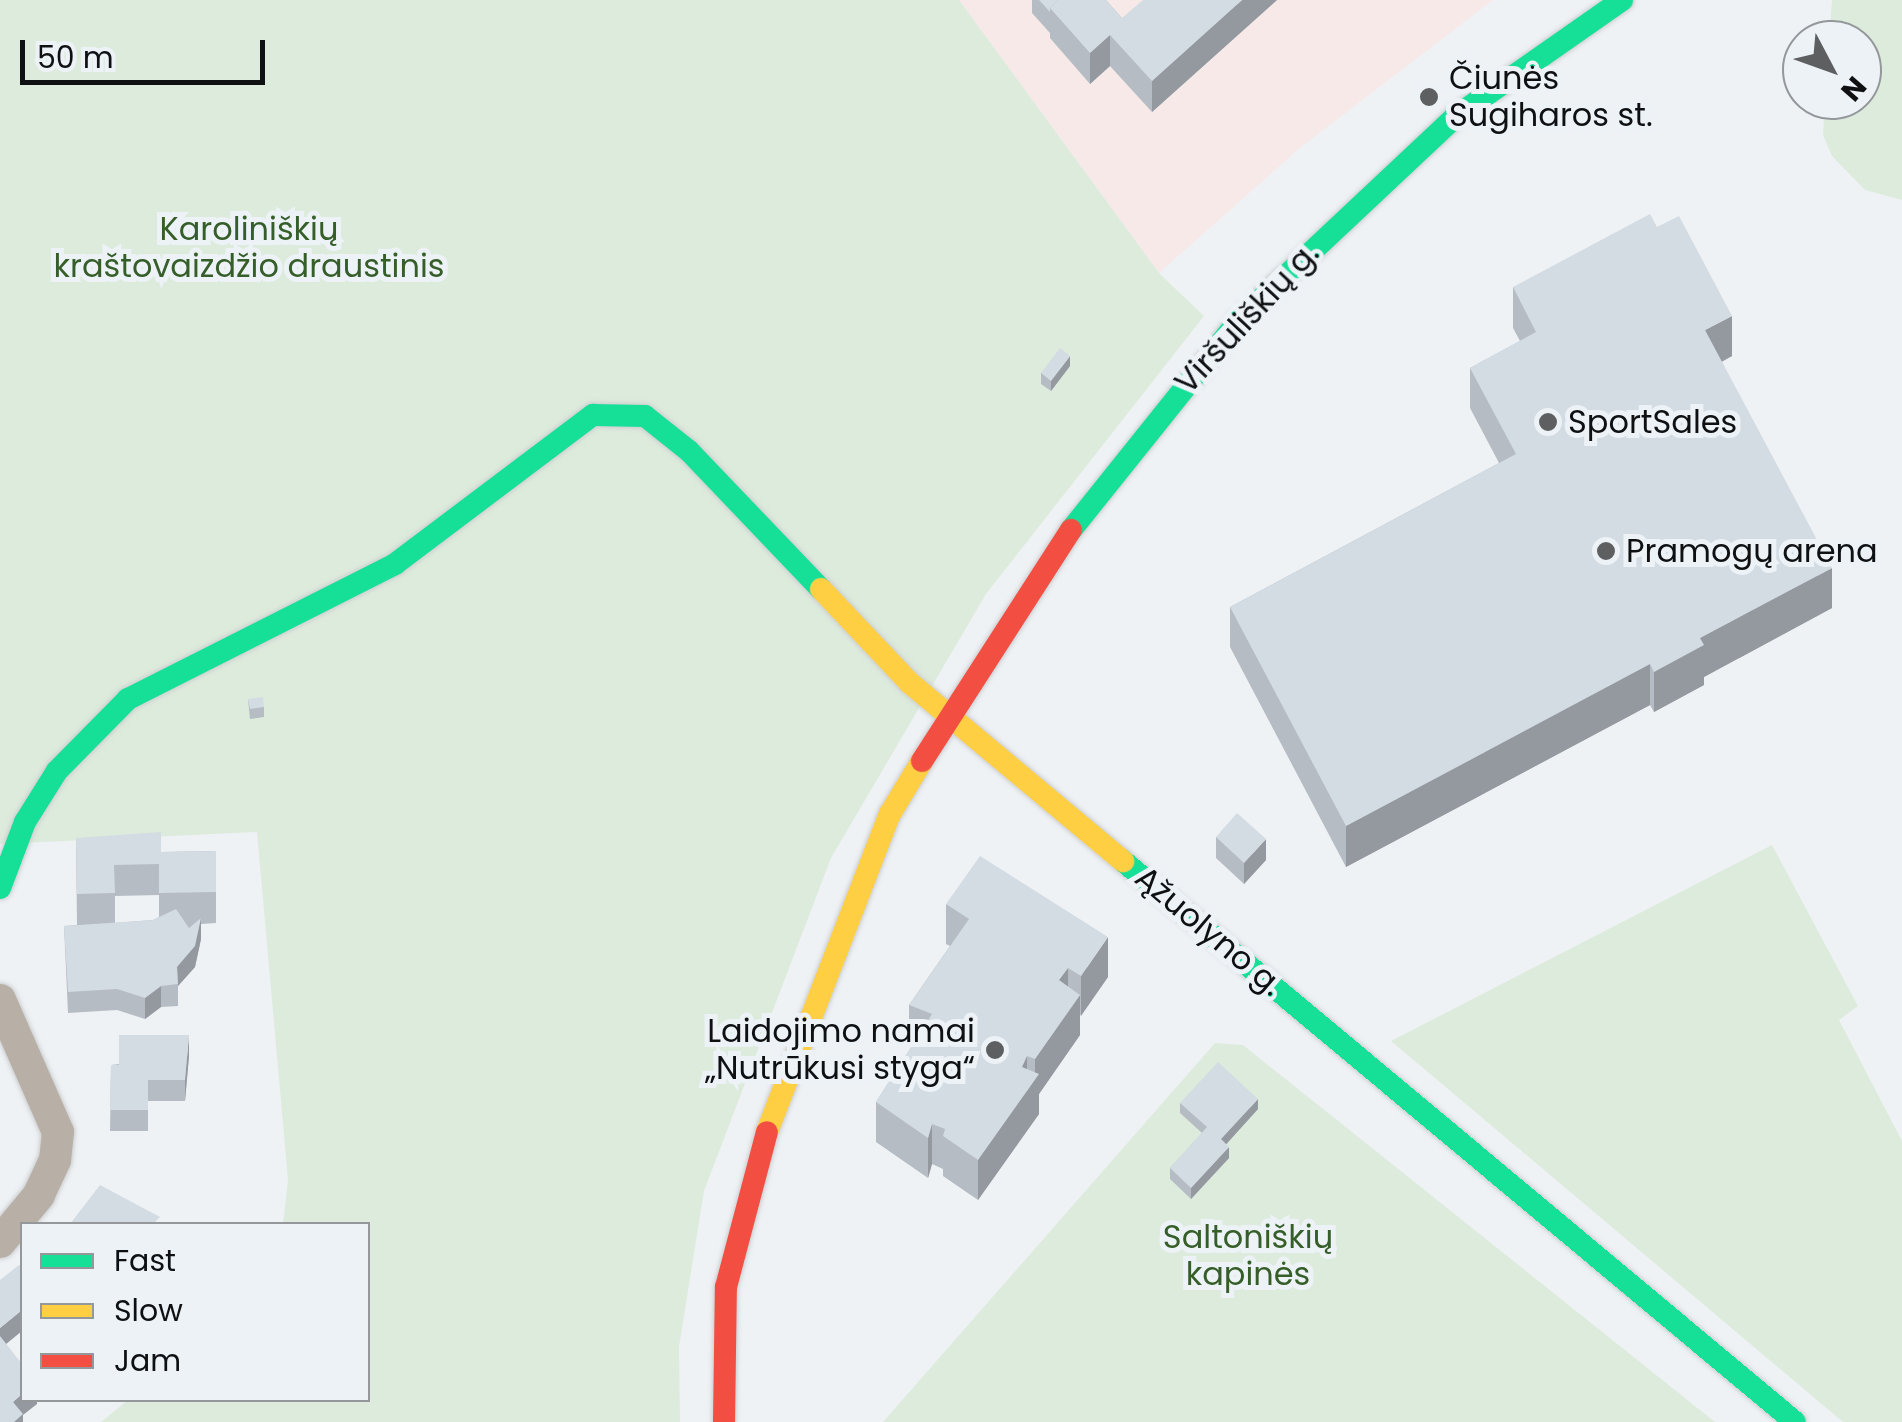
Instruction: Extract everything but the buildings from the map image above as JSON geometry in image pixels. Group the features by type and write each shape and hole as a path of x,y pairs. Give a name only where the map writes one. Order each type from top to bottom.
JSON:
{"main road":[{"name":"Viršuliškių g.","path":"724,1422 726,1287 741,1212 824,969 890,814 951,711 1114,469 1240,319 1455,117 1622,0"},
{"name":"Ąžuolyno g.","path":"0,888 25,822 56,771 128,700 395,564 471,513 593,415 645,416 688,451 910,683 951,711 1795,1422"}],"street":[{"path":"0,1000 58,1132 55,1160 39,1195 0,1242"}],"shaded area":[{"path":"959,0 1493,0 1301,147 1159,273"}],"green space":[{"name":"Karoliniškių kraštovaizdžio draustinis","path":"0,0 959,0 1159,273 1204,316 986,594 831,858 704,1191 679,1347 680,1422 101,1422 126,1402 370,1402 370,1222 283,1222 288,1180 257,832 0,844"},
{"path":"1832,0 1902,0 1902,200 1865,190 1832,156 1823,135 1824,120 1882,120 1882,20 1830,20"},
{"path":"1772,845 1858,1006 1839,1020 1902,1141 1902,1422 1843,1422 1391,1041"},
{"name":"Saltoniškių kapinės","path":"1215,1043 1243,1045 1715,1422 883,1422"}],"traffic: fast":[{"path":"1071,530 1240,319 1455,117 1622,0"},
{"path":"0,888 25,822 57,771 128,699 395,564 593,415 645,416 689,451 821,589"},
{"path":"1123,861 1795,1422"}],"traffic: slow":[{"path":"821,589 910,683 1123,861"},
{"path":"767,1132 890,814 922,761"}],"traffic: jam":[{"path":"922,761 1071,530"},
{"path":"724,1422 726,1287 767,1132"}],"place":[{"name":"Čiunės Sugiharos st.","path":"1429,97"},
{"name":"SportSales","path":"1548,422"},
{"name":"Pramogų arena","path":"1606,551"},
{"name":"Laidojimo namai „Nutrūkusi styga“","path":"995,1050"}]}
